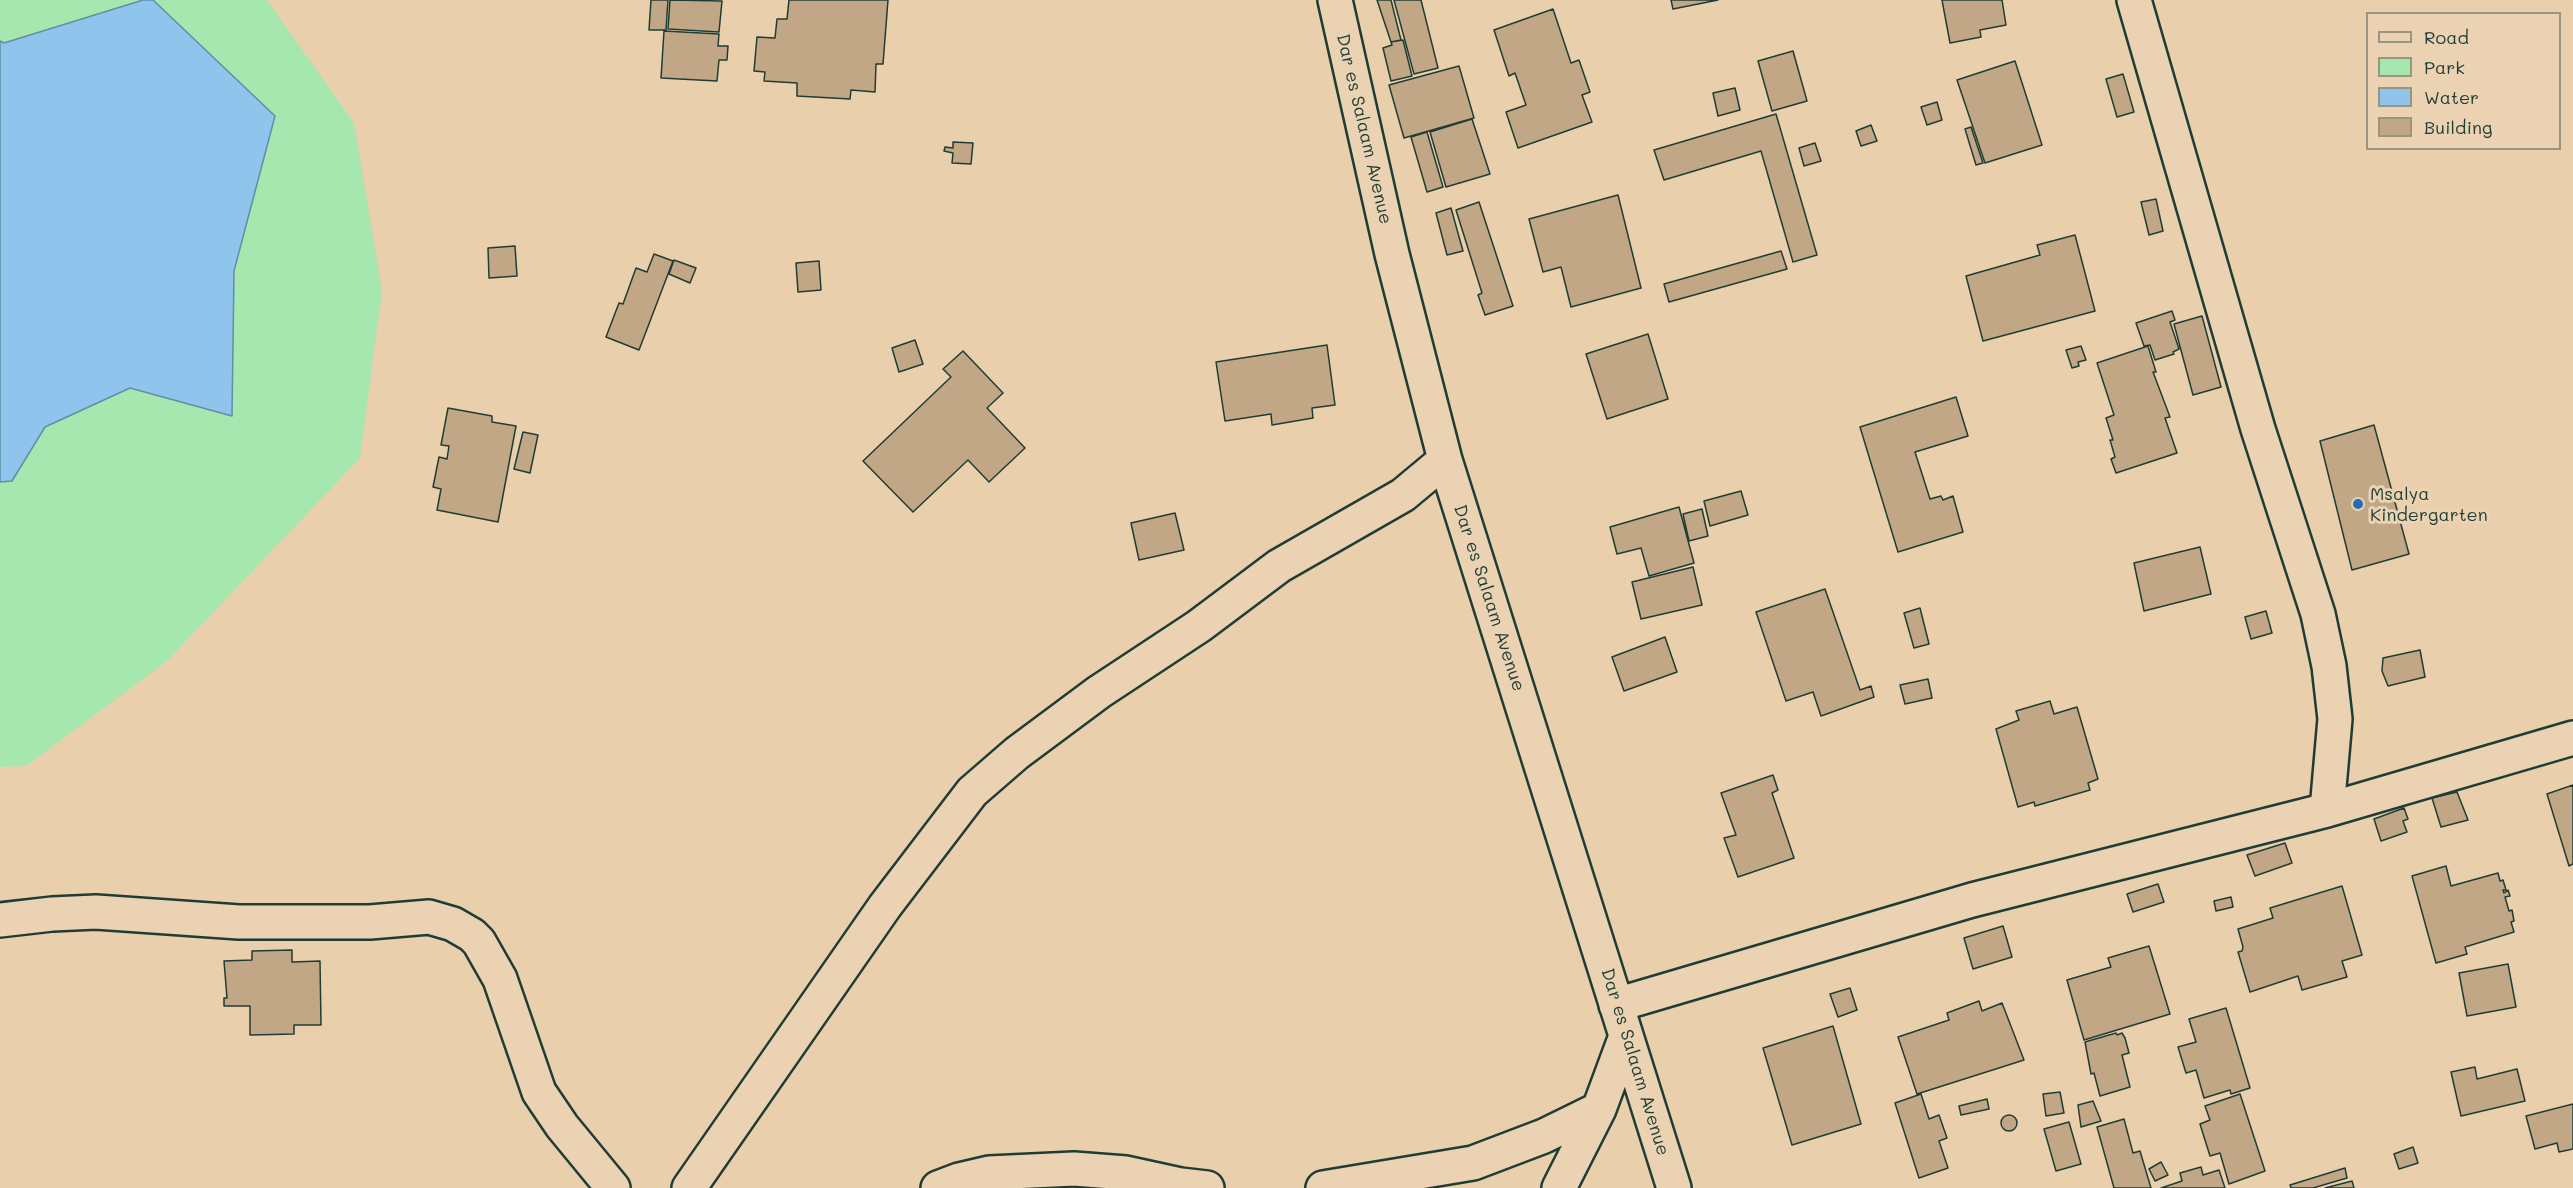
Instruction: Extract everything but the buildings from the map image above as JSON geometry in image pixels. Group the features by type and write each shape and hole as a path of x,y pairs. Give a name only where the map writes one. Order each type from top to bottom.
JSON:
{"street":[{"name":"Dar es Salaam Avenue","path":"1335,0 1392,254 1445,460 1674,1188"},
{"path":"2134,0 2258,429 2318,614 2329,666 2335,719 2327,810"},
{"path":"688,1188 885,906 972,792 1017,753 1099,692 1199,626 1280,566 1403,495 1445,460"},
{"path":"1616,1005 1972,900 2327,810 2573,738"},
{"path":"0,920 96,912 239,922 370,922 429,917 453,924 479,942 500,979 538,1092 562,1126 613,1188"},
{"path":"1559,1188 1599,1109 1626,1036"},
{"path":"1323,1188 1473,1163 1545,1136 1599,1109"},
{"path":"938,1188 989,1173 1074,1169 1126,1173 1180,1185 1207,1188"}],"green space":[{"path":"0,0 267,0 354,123 382,291 360,458 166,662 26,766 0,767"}],"water":[{"path":"143,0 153,0 275,116 234,271 232,416 130,388 45,427 12,481 0,482 0,41 4,43"}],"place":[{"name":"Msalya Kindergarten","path":"2358,504"}]}
